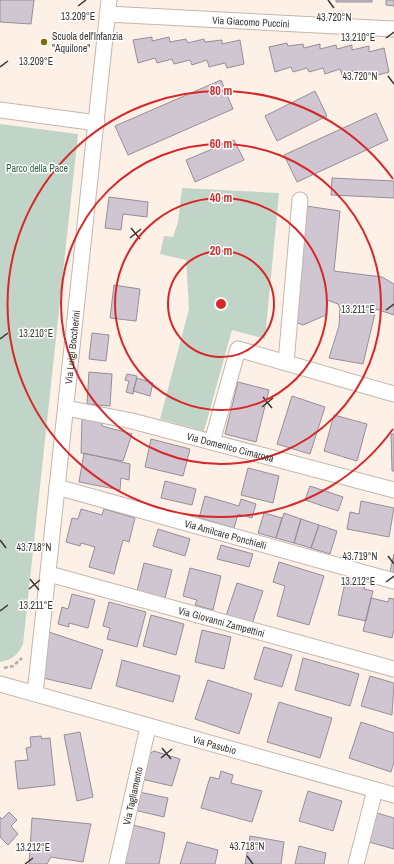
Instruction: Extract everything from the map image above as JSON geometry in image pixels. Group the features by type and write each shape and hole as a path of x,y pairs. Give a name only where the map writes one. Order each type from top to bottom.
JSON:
{"street":[{"name":"Via Giacomo Puccini","path":"108,7 394,29"},
{"name":"Via Luigi Boccherini","path":"35,694 97,123 108,7"},
{"path":"0,110 97,123"},
{"path":"286,363 300,200"},
{"path":"212,442 238,349 394,394"},
{"name":"Via Domenico Cimarosa","path":"66,408 132,421 394,490"},
{"name":"Via Amilcare Ponchielli","path":"57,487 394,581"},
{"name":"Via Giovanni Zampettini","path":"49,574 394,669"},
{"name":"Via Pasubio","path":"0,684 148,727 394,795"},
{"name":"Via Tagliamento","path":"117,864 148,727"},
{"path":"356,864 375,790"}],"green space":[{"name":"Parco della Pace","path":"0,124 78,134 23,644 14,656 8,660 0,662"},
{"path":"182,188 279,193 265,339 232,330 204,431 160,419 189,309 186,260 160,254 164,236 173,237 178,222"}],"building":[{"path":"0,0 34,0 31,24 0,22"},
{"path":"336,0 372,0 372,2 336,2"},
{"path":"386,0 394,0 394,6 386,5"},
{"path":"152,37 152,41 169,37 170,42 186,39 188,43 204,39 205,42 222,40 222,44 240,40 244,64 227,68 225,63 209,67 207,60 192,65 190,60 174,64 172,59 157,63 155,58 138,63 133,40"},
{"path":"287,43 288,46 303,44 304,48 320,44 320,49 336,45 337,49 352,45 352,50 369,46 369,52 384,48 389,72 375,76 373,71 358,75 356,70 342,75 340,69 325,74 323,68 309,72 307,68 293,72 291,67 275,72 269,47"},
{"path":"221,80 233,109 128,155 115,126"},
{"path":"315,91 327,116 277,141 265,116"},
{"path":"376,113 388,140 297,182 284,155"},
{"path":"234,140 244,160 195,182 186,160"},
{"path":"332,178 394,181 394,198 331,195"},
{"path":"109,197 148,202 147,217 123,214 121,230 105,228"},
{"path":"299,205 340,211 334,271 382,277 394,284 394,315 376,309 363,364 329,358 339,326 340,308 338,304 327,300 326,315 303,325 292,321"},
{"path":"114,285 140,289 136,321 110,318"},
{"path":"92,333 109,335 106,361 89,359"},
{"path":"89,372 112,374 110,406 87,404"},
{"path":"127,374 137,376 133,394 126,392 129,381 125,380"},
{"path":"137,378 153,383 150,396 133,391"},
{"path":"238,382 269,390 256,442 225,434"},
{"path":"292,396 325,407 310,454 277,444"},
{"path":"334,415 367,424 357,461 324,451"},
{"path":"82,418 102,419 102,426 132,434 123,461 81,453"},
{"path":"391,434 394,434 394,471 392,471"},
{"path":"151,439 190,449 183,476 145,467"},
{"path":"84,453 130,464 129,480 121,478 120,490 79,482"},
{"path":"248,468 279,476 273,503 241,495"},
{"path":"165,481 196,489 192,505 161,498"},
{"path":"310,486 343,497 338,511 305,500"},
{"path":"205,496 239,506 241,499 256,504 252,518 238,514 234,528 199,518"},
{"path":"361,501 394,508 389,537 347,529 350,512 359,514"},
{"path":"81,509 102,515 104,509 135,518 129,542 123,540 114,574 89,567 95,547 81,543 80,546 66,542 72,518 78,519"},
{"path":"264,513 282,518 276,538 258,533"},
{"path":"284,513 301,519 294,543 276,538"},
{"path":"301,519 319,525 311,548 294,543"},
{"path":"319,525 337,531 330,554 311,548"},
{"path":"158,529 190,539 185,556 153,546"},
{"path":"221,545 253,554 249,567 217,559"},
{"path":"394,554 394,578 389,576"},
{"path":"279,562 324,576 309,625 277,616 285,586 273,582"},
{"path":"144,563 172,570 165,598 137,591"},
{"path":"190,568 221,576 213,610 195,605 197,600 183,596"},
{"path":"346,578 366,582 364,589 373,591 366,621 338,615"},
{"path":"237,583 263,591 252,624 226,616"},
{"path":"72,594 95,600 88,628 69,623 69,627 58,624 62,607 68,609"},
{"path":"371,598 388,602 389,598 394,599 394,629 392,638 363,631"},
{"path":"109,602 146,612 137,647 107,639 110,628 103,626"},
{"path":"151,615 184,624 176,655 143,646"},
{"path":"202,630 231,637 224,669 195,662"},
{"path":"49,632 103,650 91,689 43,678"},
{"path":"264,647 292,655 282,687 254,679"},
{"path":"303,658 359,674 350,706 295,690"},
{"path":"122,660 180,676 173,702 116,686"},
{"path":"370,676 394,683 392,715 361,706"},
{"path":"208,680 252,694 239,734 195,719"},
{"path":"279,702 332,718 320,758 267,742"},
{"path":"361,722 394,733 394,762 391,772 349,758"},
{"path":"80,732 93,797 77,801 64,735"},
{"path":"41,736 42,739 50,738 55,785 18,789 15,761 28,760 26,748 31,747 30,737"},
{"path":"154,751 180,759 172,786 141,779 145,756"},
{"path":"221,771 233,775 231,783 262,791 252,822 201,808 210,777 219,779"},
{"path":"308,791 342,801 333,831 299,821"},
{"path":"139,792 168,798 164,817 134,810"},
{"path":"9,812 17,820 11,826 18,834 8,845 0,837 0,817 2,819"},
{"path":"377,813 394,818 394,849 369,842"},
{"path":"32,818 91,824 83,862 51,857 47,864 29,864"},
{"path":"129,824 165,833 159,864 122,864"},
{"path":"250,836 284,842 281,864 245,864"},
{"path":"187,842 218,850 215,864 180,864"},
{"path":"299,846 326,853 324,864 295,864"}],"place":[{"name":"Scuola dell'Infanzia \"Aquilone\"","path":"44,42"}]}
